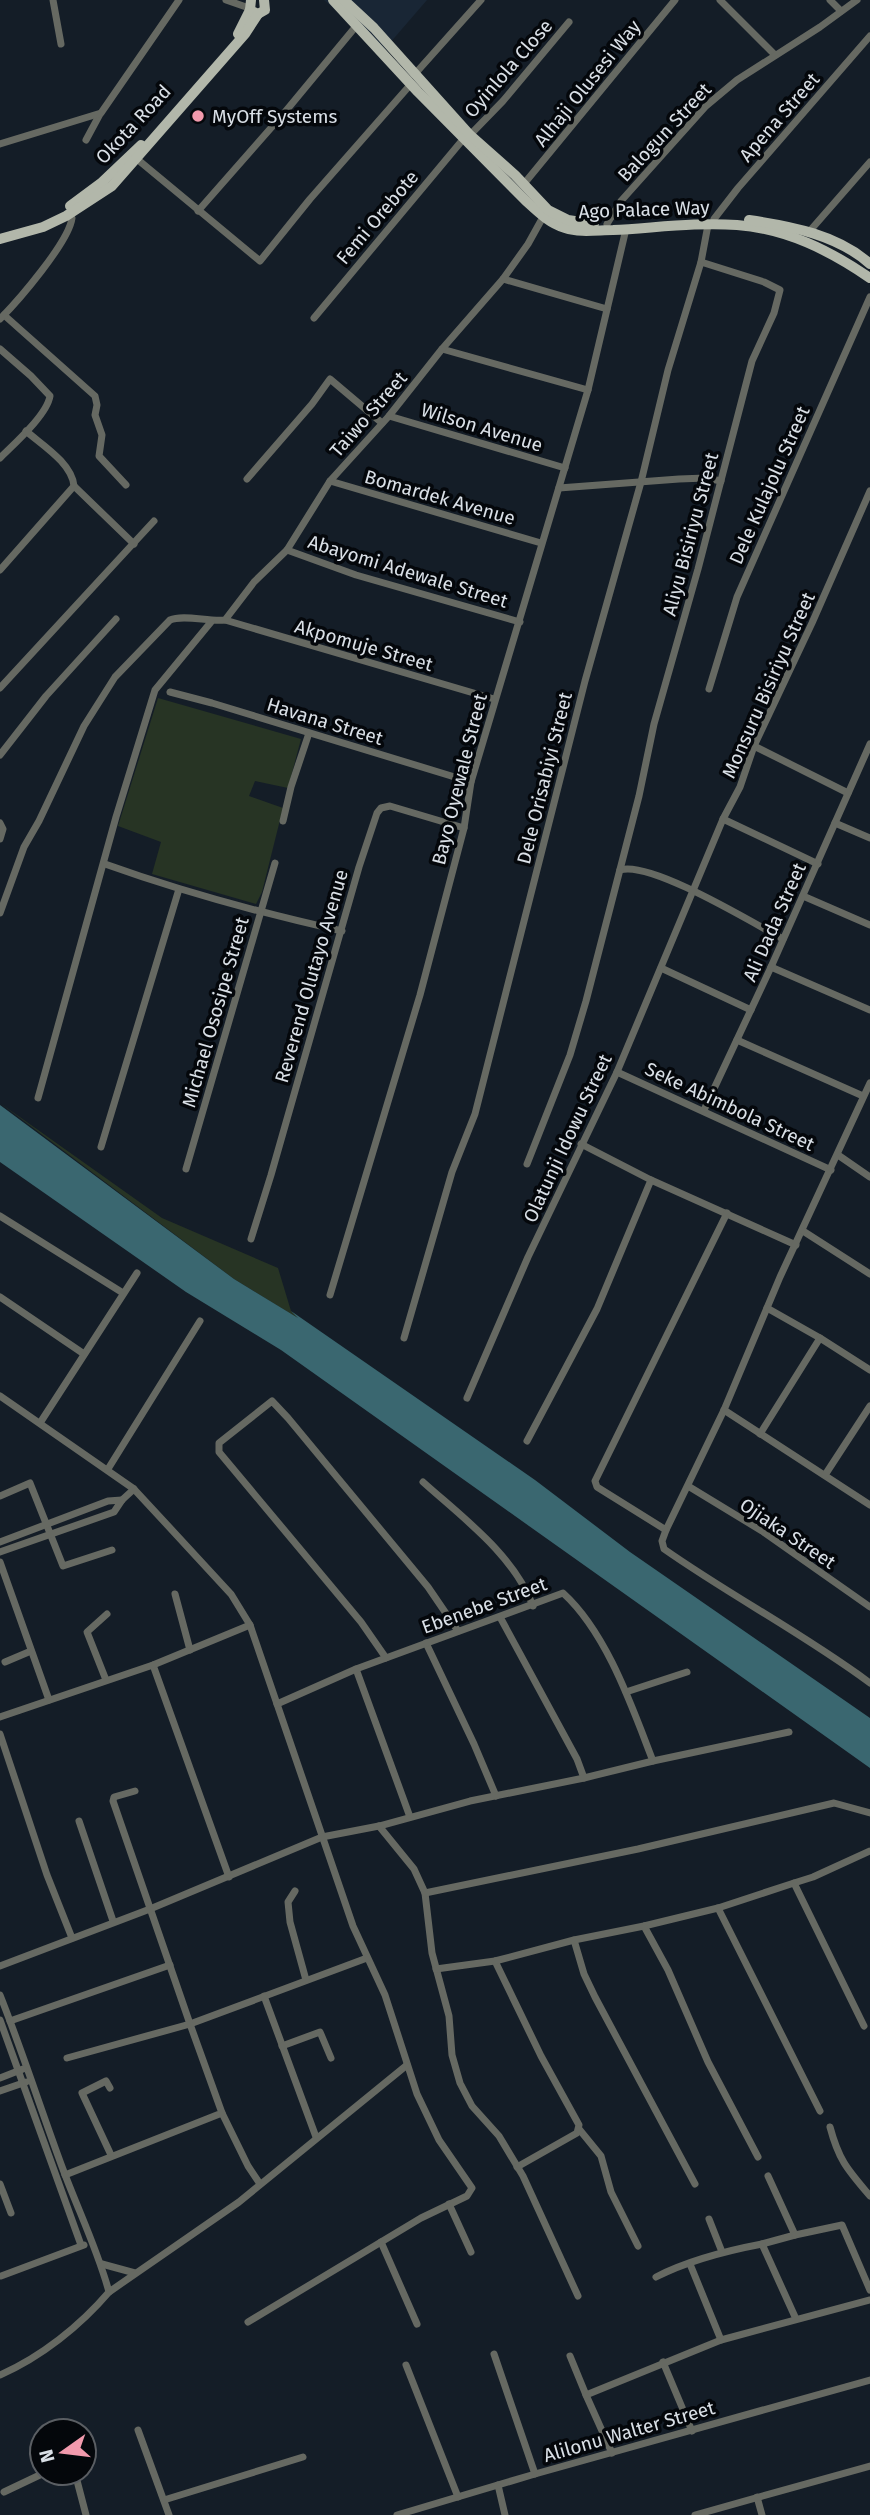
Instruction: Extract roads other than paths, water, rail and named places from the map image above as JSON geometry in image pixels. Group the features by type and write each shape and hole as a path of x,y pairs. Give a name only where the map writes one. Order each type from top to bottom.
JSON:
{"main road":[{"name":"Okota Road","path":"17,234 57,215 101,183 134,153 233,40 256,7 277,0"},
{"name":"Ago Palace Way","path":"333,0 468,136 543,217 570,229 626,229 711,222 752,227 800,238 836,255 870,278"},
{"name":"Ago Palace Way","path":"344,0 374,28 411,80"},
{"name":"Okota Road","path":"0,239 43,227 66,216 112,186 244,34 256,7"},
{"name":"Ago Palace Way","path":"468,136 548,210 558,216 586,224 758,221 808,233 846,247 870,264"}],"street":[{"path":"53,0 61,44"},
{"path":"86,140 101,113 179,0"},
{"path":"226,0 256,7"},
{"path":"137,159 260,261 481,0"},
{"name":"Alhaji Olusesi Way","path":"523,185 675,0"},
{"path":"720,0 775,55"},
{"path":"830,0 841,11"},
{"name":"Balogun Street","path":"607,224 621,201 706,106 737,80 857,0"},
{"name":"Oyinlola Close","path":"468,136 503,101 569,22"},
{"path":"198,211 357,25"},
{"name":"Apena Street","path":"711,222 870,36"},
{"path":"0,144 101,113"},
{"name":"Femi Orebote","path":"314,318 468,136"},
{"path":"808,233 870,162"},
{"path":"66,216 72,218 66,235 2,317 94,396 97,401 95,415 102,442 99,456 126,485"},
{"name":"Taiwo Street","path":"225,620 254,582 287,550 330,481 389,416 442,349 503,279 543,217"},
{"name":"Dele Orisabiyi Street","path":"404,1338 452,1172 475,1114 585,681 641,482 668,370 711,222"},
{"name":"Bayo Oyewale Street","path":"330,1295 396,1080 464,828 471,782 494,699 520,622 588,390 626,229"},
{"name":"Aliyu Bisiriyu Street","path":"527,1164 570,1055 620,870 654,724 752,361 774,313 780,290 764,282 701,262"},
{"path":"503,279 607,309"},
{"name":"Dele Kulajolu Street","path":"709,689 737,597 870,298"},
{"path":"0,349 50,393 49,403 0,458"},
{"path":"442,349 588,390"},
{"path":"247,479 312,404 330,379 382,423"},
{"name":"Wilson Avenue","path":"389,416 565,468"},
{"path":"26,431 64,465 73,477 74,486 134,544"},
{"path":"559,488 706,478 720,481"},
{"name":"Bomardek Avenue","path":"330,481 541,543"},
{"path":"0,569 74,486"},
{"name":"Monsuru Bisiriyu Street","path":"694,891 723,819 740,787 754,746 870,491"},
{"path":"0,688 154,520"},
{"name":"Abayomi Adewale Street","path":"287,550 356,575 520,622"},
{"path":"0,913 24,847 84,726 115,677 170,620 176,617 211,622 225,620"},
{"path":"0,755 46,696 116,619"},
{"name":"Akpomuje Street","path":"225,620 494,699"},
{"path":"38,1098 116,817 155,691 211,622"},
{"name":"Havana Street","path":"170,692 471,782"},
{"path":"283,821 309,733"},
{"path":"754,746 848,793"},
{"name":"Ali Dada Street","path":"704,1110 869,747"},
{"name":"Reverend Olutayo Avenue","path":"251,1238 376,813 381,808 395,807 464,828"},
{"path":"723,819 818,864"},
{"path":"0,823 3,829 0,839"},
{"path":"835,823 870,838"},
{"name":"Michael Ososipe Street","path":"186,1169 275,863"},
{"path":"105,864 260,913 342,931"},
{"path":"620,870 639,871 694,891 783,939"},
{"path":"101,1147 179,889"},
{"name":"Olatunji Idowu Street","path":"467,1398 528,1257 617,1072 694,891"},
{"path":"803,896 870,925"},
{"path":"771,967 870,1010"},
{"path":"661,968 751,1010"},
{"path":"737,1040 863,1096"},
{"name":"Seke Abimbola Street","path":"617,1072 831,1170"},
{"path":"870,1083 766,1308 724,1410 662,1541 664,1549 837,1658 870,1683"},
{"path":"581,1144 652,1180 796,1245"},
{"path":"838,1155 870,1177"},
{"path":"527,1441 597,1309 652,1180"},
{"path":"666,1530 597,1487 595,1481 727,1213"},
{"path":"0,1216 123,1293"},
{"path":"803,1231 870,1274"},
{"path":"40,1423 137,1273"},
{"path":"0,1297 84,1354"},
{"path":"766,1308 870,1370"},
{"path":"108,1469 200,1321"},
{"path":"760,1434 820,1338"},
{"path":"0,1396 134,1489 232,1594 250,1625 322,1837 367,1958 385,1995 417,2094 439,2140 472,2188 471,2193 381,2242 248,2322"},
{"path":"386,1658 361,1622 219,1452 219,1443 272,1401 411,1566 458,1631"},
{"path":"825,1475 870,1406"},
{"path":"724,1410 870,1505"},
{"path":"423,1482 514,1570 526,1586 533,1606"},
{"path":"0,1496 30,1483 53,1535 63,1566 112,1550"},
{"name":"Ojiaka Street","path":"688,1486 762,1531 870,1607"},
{"path":"0,1552 114,1512 134,1489"},
{"path":"0,1542 108,1501 122,1500"},
{"path":"0,1562 49,1700"},
{"name":"Ebenebe Street","path":"277,1704 356,1669 563,1593 598,1638 626,1692 653,1761"},
{"path":"175,1594 190,1650"},
{"path":"106,1680 87,1632 107,1614"},
{"path":"500,1617 584,1778"},
{"path":"0,1717 153,1665 250,1625"},
{"path":"426,1643 496,1796"},
{"path":"5,1662 31,1651"},
{"path":"153,1665 229,1877"},
{"path":"356,1669 410,1817"},
{"path":"626,1692 687,1672"},
{"path":"0,1966 150,1909 322,1837 379,1826 440,1808 789,1732"},
{"path":"0,1734 47,1875 72,1938"},
{"path":"135,1791 114,1797 113,1801 222,2113 260,2184"},
{"path":"425,1893 638,1849 834,1803 870,1813"},
{"path":"79,1821 113,1922"},
{"path":"379,1826 414,1869 425,1893 436,1969 449,2016 453,2063 460,2083 472,2106 499,2136 517,2166 578,2296"},
{"path":"436,1969 495,1961 574,1940 718,1908 794,1883 870,1851"},
{"path":"794,1883 864,2026"},
{"path":"295,1891 288,1902 290,1922 306,1980"},
{"path":"718,1908 820,2111"},
{"path":"644,1926 668,1970 708,2062 758,2157"},
{"path":"574,1940 584,1974 695,2184"},
{"path":"67,2057 190,2024 367,1958"},
{"path":"495,1961 579,2129 601,2155 611,2192 638,2246"},
{"path":"10,2021 170,1965"},
{"path":"0,1995 23,2069"},
{"path":"264,1996 316,2137"},
{"path":"0,2020 23,2069 91,2243 102,2263 109,2292"},
{"path":"282,2046 320,2032 331,2058"},
{"path":"0,2375 28,2362 94,2310 109,2292 239,2202 407,2065"},
{"path":"0,2078 23,2069"},
{"path":"110,2088 106,2081 102,2082 85,2091 82,2096 111,2155"},
{"path":"0,2091 28,2082"},
{"path":"28,2082 81,2245"},
{"path":"65,2175 222,2113"},
{"path":"830,2127 836,2150 851,2175 870,2196"},
{"path":"517,2166 577,2133 579,2129"},
{"path":"768,2176 796,2235"},
{"path":"0,2184 11,2213"},
{"path":"449,2204 471,2252"},
{"path":"709,2219 722,2252"},
{"path":"656,2277 678,2266 722,2252 842,2225 870,2290"},
{"path":"381,2242 417,2324"},
{"path":"1,2276 91,2243"},
{"path":"762,2244 796,2319"},
{"path":"102,2263 135,2273"},
{"path":"690,2264 721,2340"},
{"path":"586,2395 721,2340 870,2300"},
{"path":"494,2354 535,2474"},
{"path":"570,2356 612,2454"},
{"path":"663,2362 692,2431"},
{"path":"406,2365 458,2497"},
{"name":"Alilonu Walter Street","path":"397,2515 870,2380"},
{"path":"138,2430 169,2515"},
{"path":"164,2500 303,2456"},
{"path":"695,2515 870,2466"},
{"path":"4,2491 28,2480"},
{"path":"498,2485 505,2515"},
{"path":"79,2487 86,2515"},
{"path":"757,2497 762,2515"}],"place":[{"name":"MyOff Systems","path":"198,116"}]}
